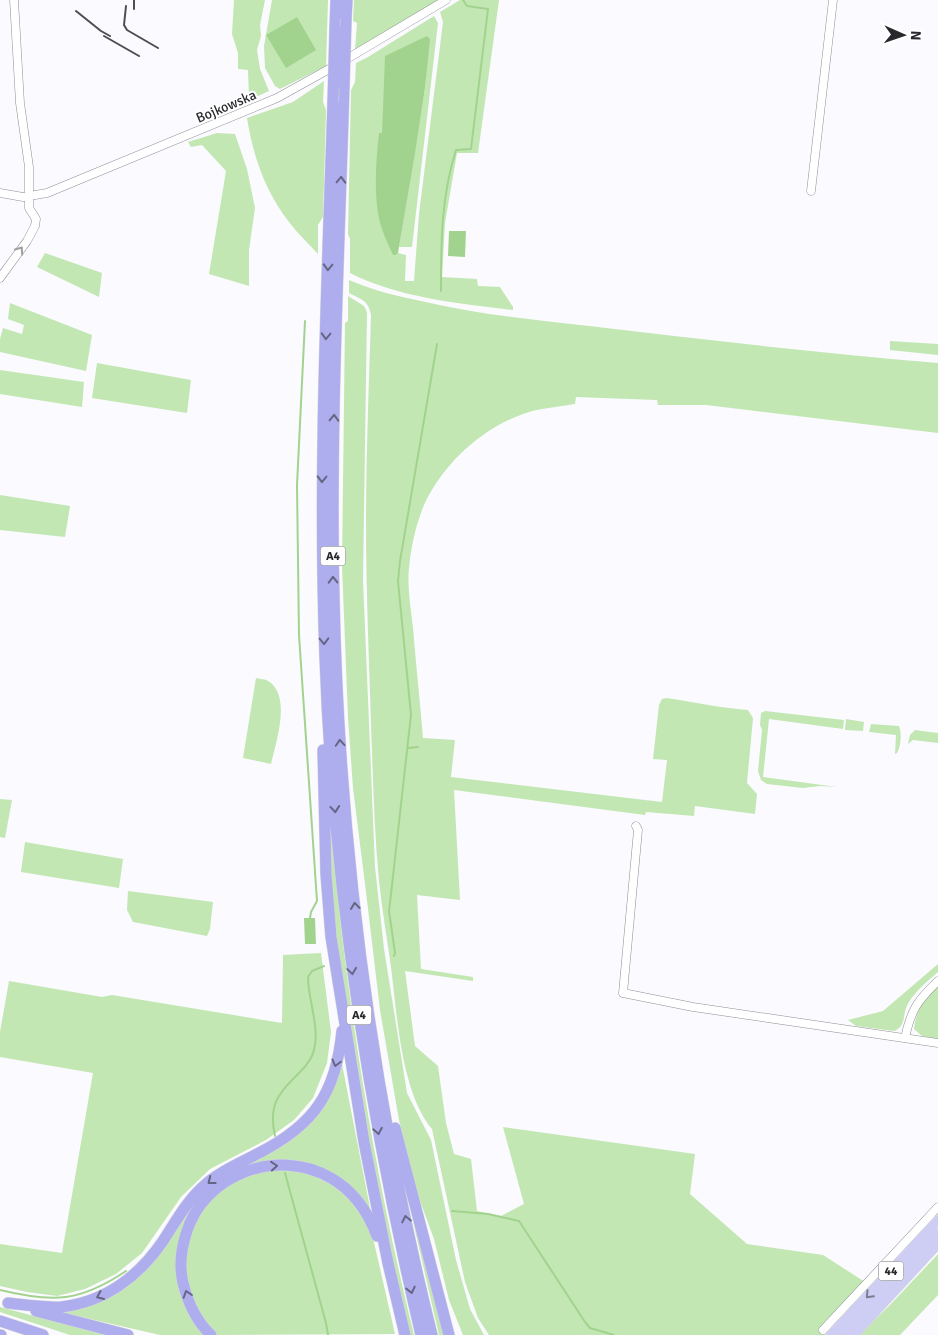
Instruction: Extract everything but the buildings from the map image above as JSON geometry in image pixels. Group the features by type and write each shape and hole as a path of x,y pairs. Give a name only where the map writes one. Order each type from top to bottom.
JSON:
{"highway":[{"name":"A4","path":"336,0 322,492 326,691 336,829 357,1002 387,1179 421,1335"},
{"name":"A4","path":"347,0 333,512 338,698 352,878 370,1024 399,1186 432,1335"},
{"path":"326,691 322,728 326,874 332,938 364,1142 388,1263 405,1335"},
{"path":"4,1302 48,1307 78,1304 110,1292 139,1271 153,1255 192,1198 206,1184 223,1172 281,1142 298,1130 308,1119 331,1081 339,1054 343,1014"},
{"path":"370,1024 402,1157 449,1335"},
{"path":"211,1335 199,1322 186,1295 182,1277 182,1249 189,1224 201,1203 227,1180 243,1172 259,1167 287,1165 301,1166 331,1178 350,1193 368,1215 388,1263"},
{"path":"440,1300 457,1335"},
{"path":"4,1302 128,1335"},
{"path":"0,1321 43,1335"}],"main road":[{"name":"44","path":"832,1335 938,1220"},
{"path":"843,1335 938,1232"},
{"name":"44","path":"854,1335 938,1244"}],"street":[{"path":"0,278 27,241 36,220 29,208 29,167 20,103 14,0"},
{"name":"Bojkowska","path":"0,192 28,197 59,189 277,98 446,0"},
{"path":"811,192 833,0"},
{"path":"636,826 638,830 633,898 623,993 694,1007 938,1043"},
{"path":"905,1038 912,1010 925,993 938,981"},
{"path":"823,1330 938,1207"}],"shaded area":[{"path":"234,0 265,0 260,25 261,36 257,50 260,69 269,91 249,100 248,70 238,69 238,53 232,34"},
{"path":"272,0 328,0 326,66 280,89 275,86 265,68 264,46"},
{"path":"354,0 439,0 355,50 357,23 353,21"},
{"path":"460,0 499,0 478,153 457,153 445,223 442,277 477,279 478,286 500,287 513,310 408,294 350,273 350,239 348,234 351,90 355,82 356,63 434,16 438,23 412,247 399,247 425,88 429,37 382,133 377,153 377,197 381,225 396,255 398,253 406,255 405,281 414,281 419,214 443,22 440,12"},
{"path":"297,17 316,50 286,68 266,35"},
{"path":"427,36 430,39 425,88 415,153 398,253 393,255 378,216 376,192 379,133 382,133 385,56"},
{"path":"324,81 323,102 326,110 323,217 318,225 318,254 292,226 273,198 261,173 247,118 293,102"},
{"path":"217,133 235,134 247,169 255,208 249,250 249,286 209,274 226,171 202,145 191,147 188,142"},
{"path":"449,231 466,231 465,257 448,256"},
{"path":"45,253 102,273 99,297 37,267"},
{"path":"349,280 375,290 402,297 463,310 505,316 763,346 938,363 938,433 706,405 658,405 657,400 576,397 575,404 523,414 492,429 478,439 453,462 442,476 432,490 421,512 410,560 409,590 423,738 455,740 451,777 662,802 667,760 653,759 659,705 662,699 748,710 753,718 747,783 757,794 755,814 695,806 694,816 646,812 645,815 454,790 460,900 417,895 421,969 473,977 473,981 405,971 415,1046 438,1066 446,1123 454,1154 471,1159 477,1211 501,1216 524,1204 503,1127 695,1154 690,1194 747,1244 823,1255 865,1282 820,1328 826,1335 489,1335 478,1318 465,1282 432,1129 413,1095 407,1074 398,1029 380,892 374,802 366,522 371,315 366,303 349,293"},
{"path":"348,296 364,306 367,312 363,580 375,867 384,949 407,1093 431,1140 456,1260 470,1309 484,1335 463,1335 449,1300 434,1239 416,1190 399,1120 380,1010 353,788 348,717 342,566 345,323 348,321"},
{"path":"10,303 92,335 86,371 0,352 0,339 3,328 22,334 24,325 8,319"},
{"path":"890,341 938,344 938,355 890,350"},
{"path":"97,363 191,380 187,413 92,398"},
{"path":"0,370 84,382 82,407 0,394"},
{"path":"0,495 70,506 65,537 0,530"},
{"path":"256,678 268,681 275,688 281,708 279,732 271,764 243,758"},
{"path":"765,711 844,720 843,729 769,719 763,777 837,787 803,788 767,784 761,780 758,771 762,730 760,725 761,713"},
{"path":"846,719 864,722 863,731 845,730"},
{"path":"871,724 899,726 901,740 897,753 895,754 896,735 869,732"},
{"path":"915,730 938,733 938,743 913,740 908,744 910,735"},
{"path":"0,799 12,800 5,838 0,837"},
{"path":"331,828 345,956 363,1083 386,1210 414,1335 409,1335 399,1294 359,1088 334,916 330,850"},
{"path":"25,842 123,859 119,888 21,872"},
{"path":"128,891 213,902 210,929 207,936 133,922 127,910"},
{"path":"304,918 315,918 316,944 305,944"},
{"path":"321,953 331,1032 327,1063 313,1098 294,1120 266,1140 210,1169 181,1197 142,1253 116,1274 85,1289 57,1296 0,1286 0,1244 62,1253 93,1073 0,1057 0,1032 9,981 102,997 112,995 282,1023 283,955"},
{"path":"938,964 938,972 912,997 906,1008 902,1024 898,1029 894,1031 856,1026 848,1020 883,1011"},
{"path":"938,986 938,1039 922,1036 914,1029 921,1005"},
{"path":"342,1064 370,1208 368,1209 300,1163 215,1185 178,1257 207,1335 160,1335 64,1313 64,1311 93,1304 115,1295 132,1283 148,1268 198,1198 219,1179 283,1146 307,1127"},
{"path":"271,1168 308,1173 347,1195 359,1210 373,1238 395,1334 217,1335 204,1322 195,1307 189,1290 187,1273 187,1255 196,1221 205,1205 231,1182"},
{"path":"409,1204 445,1335 439,1335"},
{"path":"938,1254 938,1295 900,1335 859,1335 889,1306"},
{"path":"0,1307 106,1335 70,1335 0,1312"}],"waterway":[{"path":"441,291 442,237 447,185 456,150 471,149 488,9 467,6 463,0"},
{"path":"305,321 297,485 299,635 317,901 310,918"},
{"path":"394,956 389,911 411,715 398,581 437,344"},
{"path":"408,748 418,747"},
{"path":"275,1136 273,1116 277,1100 286,1087 307,1065 313,1053 316,1032 308,977 312,971 324,966"},
{"path":"285,1173 328,1335"},
{"path":"452,1211 488,1214 519,1221 585,1322 590,1328 614,1335"},
{"path":"0,1290 36,1297 66,1297 94,1289 126,1271"}],"railway":[{"path":"134,0 134,9"},
{"path":"126,6 124,25 127,30 158,48"},
{"path":"76,11 110,36"},
{"path":"104,36 139,56"}]}
